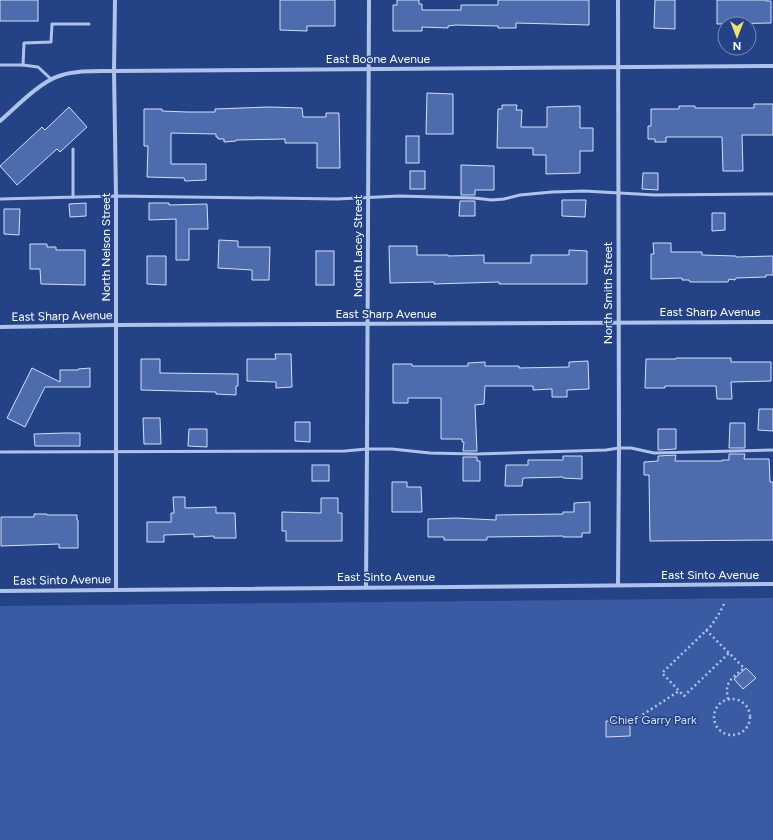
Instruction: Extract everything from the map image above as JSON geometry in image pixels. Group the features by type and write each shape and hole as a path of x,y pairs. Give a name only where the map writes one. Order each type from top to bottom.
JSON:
{"street":[{"name":"North Nelson Street","path":"115,0 116,590"},
{"name":"North Lacey Street","path":"366,587 369,0"},
{"name":"North Smith Street","path":"618,0 618,585"},
{"name":"East Boone Avenue","path":"0,121 39,87 58,76 73,73 114,71 773,66"},
{"name":"East Sharp Avenue","path":"0,327 116,325 773,322"},
{"name":"East Sinto Avenue","path":"0,591 773,584"}],"lane":[{"path":"23,65 24,43 50,42 52,24 88,24"},
{"path":"0,65 23,65 38,67 51,80"},
{"path":"73,149 74,197"},
{"path":"0,199 116,196 329,199 399,196 474,198 492,200 520,195 584,191 663,195 773,194"},
{"path":"0,452 345,452 392,449 430,453 476,454 606,450 619,448 631,448 654,453 773,450"}],"path":[{"path":"724,604 720,612 706,630 662,673 684,696 729,653"},
{"path":"706,630 744,668 728,683 728,699"},
{"path":"630,723 679,691"},
{"path":"734,698 744,702 751,716 748,726 740,733 734,735 722,732 715,722 714,716 718,705 728,699 734,698"}],"green space":[{"name":"Chief Garry Park","path":"773,598 773,840 0,840 0,606"}],"building":[{"path":"0,0 38,0 38,21 0,21"},
{"path":"280,0 335,0 335,26 307,26 307,31 280,30"},
{"path":"397,0 419,0 419,4 422,4 422,10 461,10 461,5 498,5 498,0 589,0 589,25 516,23 516,28 456,25 448,26 448,28 422,27 422,31 393,31 393,5 397,5"},
{"path":"655,0 675,0 675,29 654,28"},
{"path":"717,0 771,1 771,23 757,23 757,16 717,16"},
{"path":"427,93 453,94 453,134 426,134"},
{"path":"754,104 773,104 773,135 742,135 743,171 723,171 722,137 666,137 666,142 655,142 655,139 648,139 648,126 651,126 651,109 679,109 679,106 695,106 695,108 754,108"},
{"path":"502,105 517,105 516,110 522,110 521,127 547,127 547,107 580,106 580,128 593,128 593,151 580,151 580,173 546,174 546,155 533,155 533,148 497,148 498,109 502,109"},
{"path":"69,107 87,127 60,152 57,149 17,185 0,166 42,127 45,130"},
{"path":"269,107 302,108 303,117 326,117 326,113 339,113 340,168 317,168 317,143 285,143 285,139 236,140 224,142 224,139 218,139 218,137 216,137 216,134 171,133 171,164 206,164 206,180 185,181 184,178 147,177 148,146 144,146 144,109 162,109 162,111 215,112 215,109"},
{"path":"406,136 419,136 419,163 406,163"},
{"path":"461,165 494,166 494,190 475,190 475,195 461,195"},
{"path":"410,171 425,171 425,189 410,189"},
{"path":"643,173 658,173 658,190 642,189"},
{"path":"562,200 586,200 585,217 562,216"},
{"path":"460,201 475,201 475,216 459,216"},
{"path":"86,203 86,216 70,217 69,204"},
{"path":"149,203 169,203 169,205 207,204 208,229 189,229 189,260 176,260 176,219 149,220"},
{"path":"4,209 20,209 19,235 4,234"},
{"path":"712,213 725,213 725,230 712,231"},
{"path":"219,240 238,241 238,247 270,247 269,280 252,280 252,270 218,268"},
{"path":"653,243 671,243 671,252 702,252 702,255 736,257 773,256 773,275 766,275 766,277 736,278 735,280 729,279 728,282 690,282 689,280 682,280 682,278 651,279 651,254 654,254"},
{"path":"30,244 47,244 47,247 56,247 56,250 85,250 85,285 41,284 40,269 30,269"},
{"path":"389,246 417,246 417,255 484,255 484,263 531,263 531,255 569,255 569,250 587,251 587,284 499,284 499,282 434,284 434,282 390,283"},
{"path":"316,251 334,251 334,285 316,285"},
{"path":"147,256 166,256 166,285 147,284"},
{"path":"275,354 291,354 292,387 276,388 276,382 247,381 247,359 276,359"},
{"path":"731,358 731,362 771,362 771,381 731,382 732,399 717,399 716,386 665,386 665,388 645,388 646,359"},
{"path":"141,359 160,359 160,373 238,374 236,395 216,394 216,392 141,390"},
{"path":"588,361 589,389 567,390 567,397 552,397 552,389 533,390 533,386 485,386 484,404 475,405 477,451 463,451 464,442 462,442 462,439 441,439 441,398 408,398 408,403 393,403 393,364 412,364 412,366 468,366 468,363 485,362 485,366 519,366 519,368 569,367 569,362"},
{"path":"32,368 60,382 60,370 90,368 90,387 45,387 25,427 7,418"},
{"path":"759,409 773,409 773,431 758,430"},
{"path":"143,418 160,418 161,444 144,444"},
{"path":"295,422 310,422 310,442 295,441"},
{"path":"730,423 745,423 745,448 729,448"},
{"path":"189,429 207,429 207,447 188,446"},
{"path":"658,429 676,429 676,449 658,450"},
{"path":"80,433 80,446 35,446 34,434"},
{"path":"729,454 745,454 744,459 769,459 770,482 773,482 773,540 650,541 649,475 644,475 644,462 658,461 658,456 676,455 675,461 722,461 729,460"},
{"path":"563,456 582,456 582,479 563,477 523,478 522,486 505,486 506,465 528,465 528,460 563,460"},
{"path":"463,457 477,457 477,461 480,461 480,481 463,481"},
{"path":"312,465 329,465 329,481 312,481"},
{"path":"392,482 407,482 407,487 421,487 422,512 392,512"},
{"path":"173,497 185,497 185,508 216,507 216,513 235,513 236,538 214,538 214,536 194,537 194,534 164,535 164,542 147,542 147,522 171,522 171,513 174,513"},
{"path":"321,498 338,498 338,513 342,513 342,541 286,541 286,531 282,531 282,512 321,513"},
{"path":"590,502 590,533 582,533 582,537 487,537 487,540 444,540 444,537 428,537 428,519 456,518 496,520 496,515 563,514 563,512 574,512 574,503"},
{"path":"34,514 77,515 78,548 59,548 59,544 1,546 1,517 34,517"},
{"path":"746,668 756,678 743,689 734,679"},
{"path":"606,721 630,721 630,736 606,737"}]}
